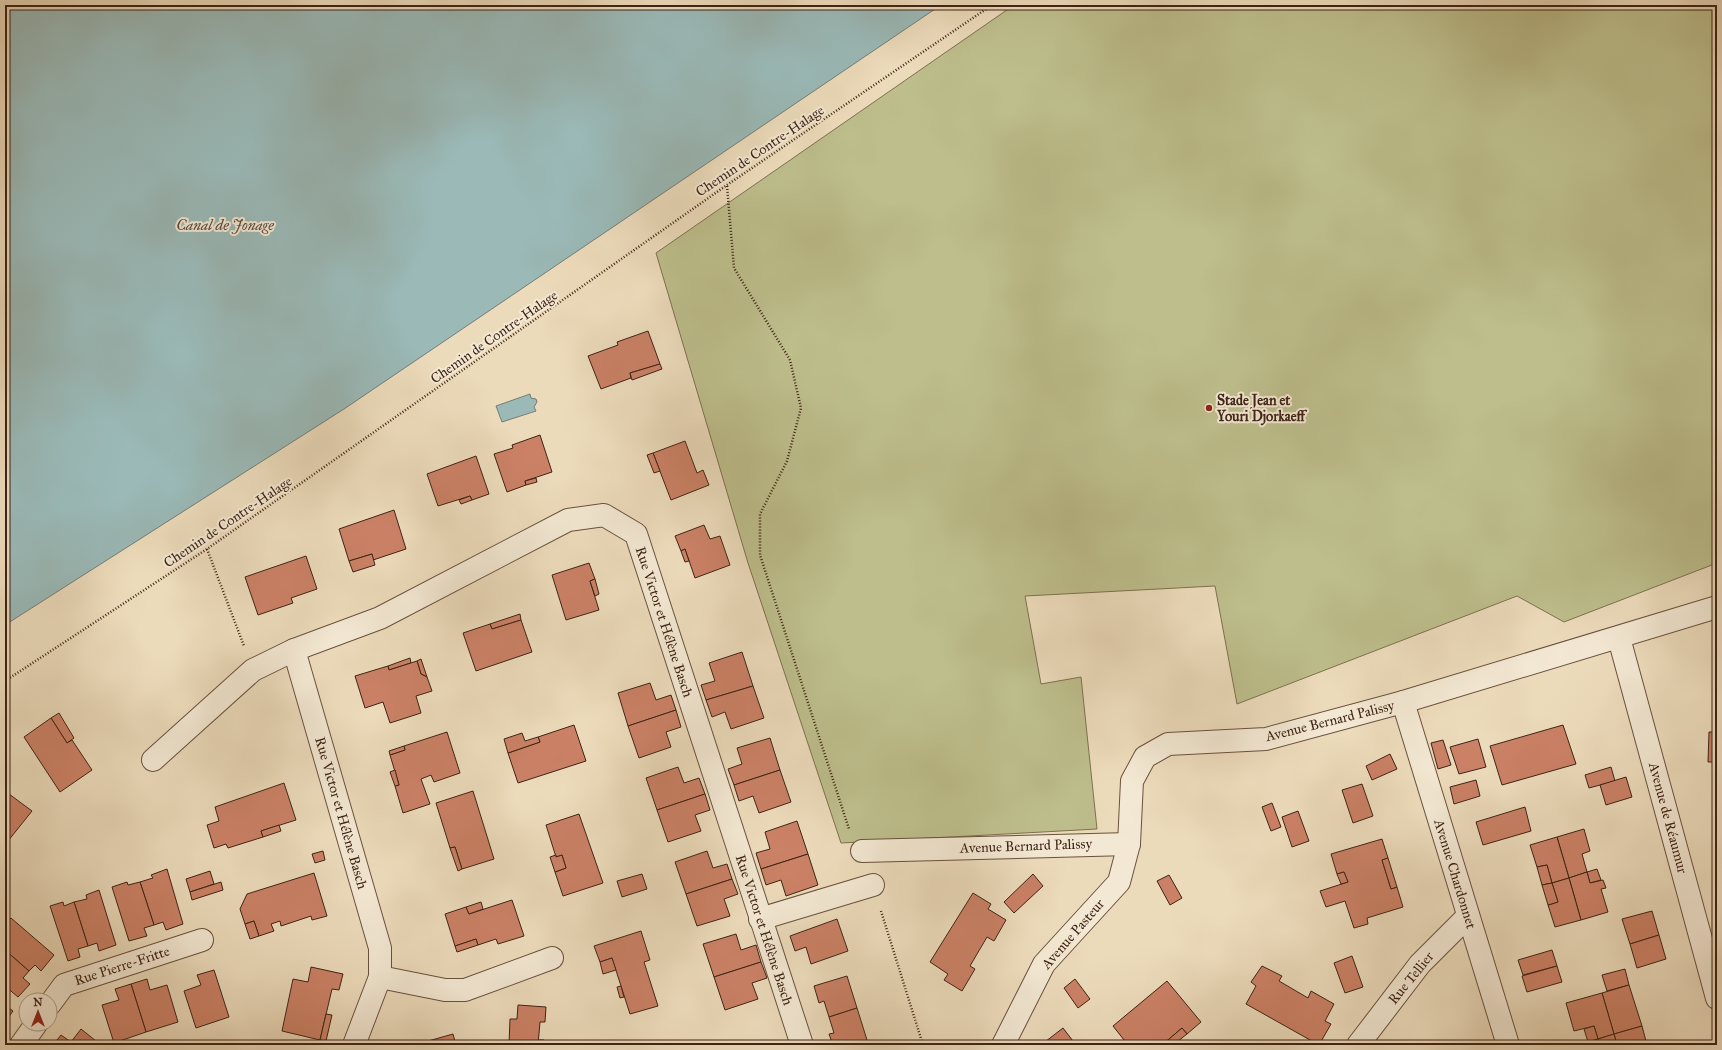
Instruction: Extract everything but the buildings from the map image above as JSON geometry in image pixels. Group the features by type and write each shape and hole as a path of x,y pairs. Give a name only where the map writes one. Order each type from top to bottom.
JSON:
{"street":[{"name":"Rue Victor et Hélène Basch","path":"153,760 253,670 294,650 380,618 568,520 604,515 636,534 802,1045"},
{"name":"Avenue Bernard Palissy","path":"862,851 1129,844 1132,780 1145,757 1168,744 1266,739 1403,702 1619,638 1717,607"},
{"name":"Avenue de Réaumur","path":"1619,638 1717,998"},
{"name":"Rue Victor et Hélène Basch","path":"294,650 380,948 380,978 354,1045"},
{"name":"Avenue Chardonnet","path":"1403,702 1508,1045"},
{"name":"Avenue Pasteur","path":"1003,1045 1044,964 1119,882 1129,844"},
{"path":"760,919 873,886"},
{"name":"Rue Tellier","path":"1358,1045 1420,964 1468,916"},
{"name":"Rue Pierre-Fritte","path":"58,993 64,985 202,940"},
{"path":"380,978 445,990 465,990 552,958"},
{"path":"21,1045 30,1032"}],"path":[{"name":"Chemin de Contre-Halage","path":"5,680 207,549 727,185 992,5"},
{"path":"727,185 734,268 790,360 801,408 787,461 760,514 760,555 853,842 862,851"},
{"path":"207,549 253,670"},
{"path":"873,886 923,1045"}],"green space":[{"name":"Stade Jean et Youri Djorkaeff","path":"1014,5 1717,5 1717,563 1564,622 1517,596 1237,704 1215,586 1025,596 1041,684 1081,677 1097,829 841,843 748,563 656,253"}],"water":[{"name":"Canal de Jonage","path":"5,5 941,5 344,409 5,625"},
{"path":"530,394 531,398 536,399 537,402 534,407 536,411 502,422 496,406"}],"place":[{"name":"Stade Jean et Youri Djorkaeff","path":"1209,408"}]}
